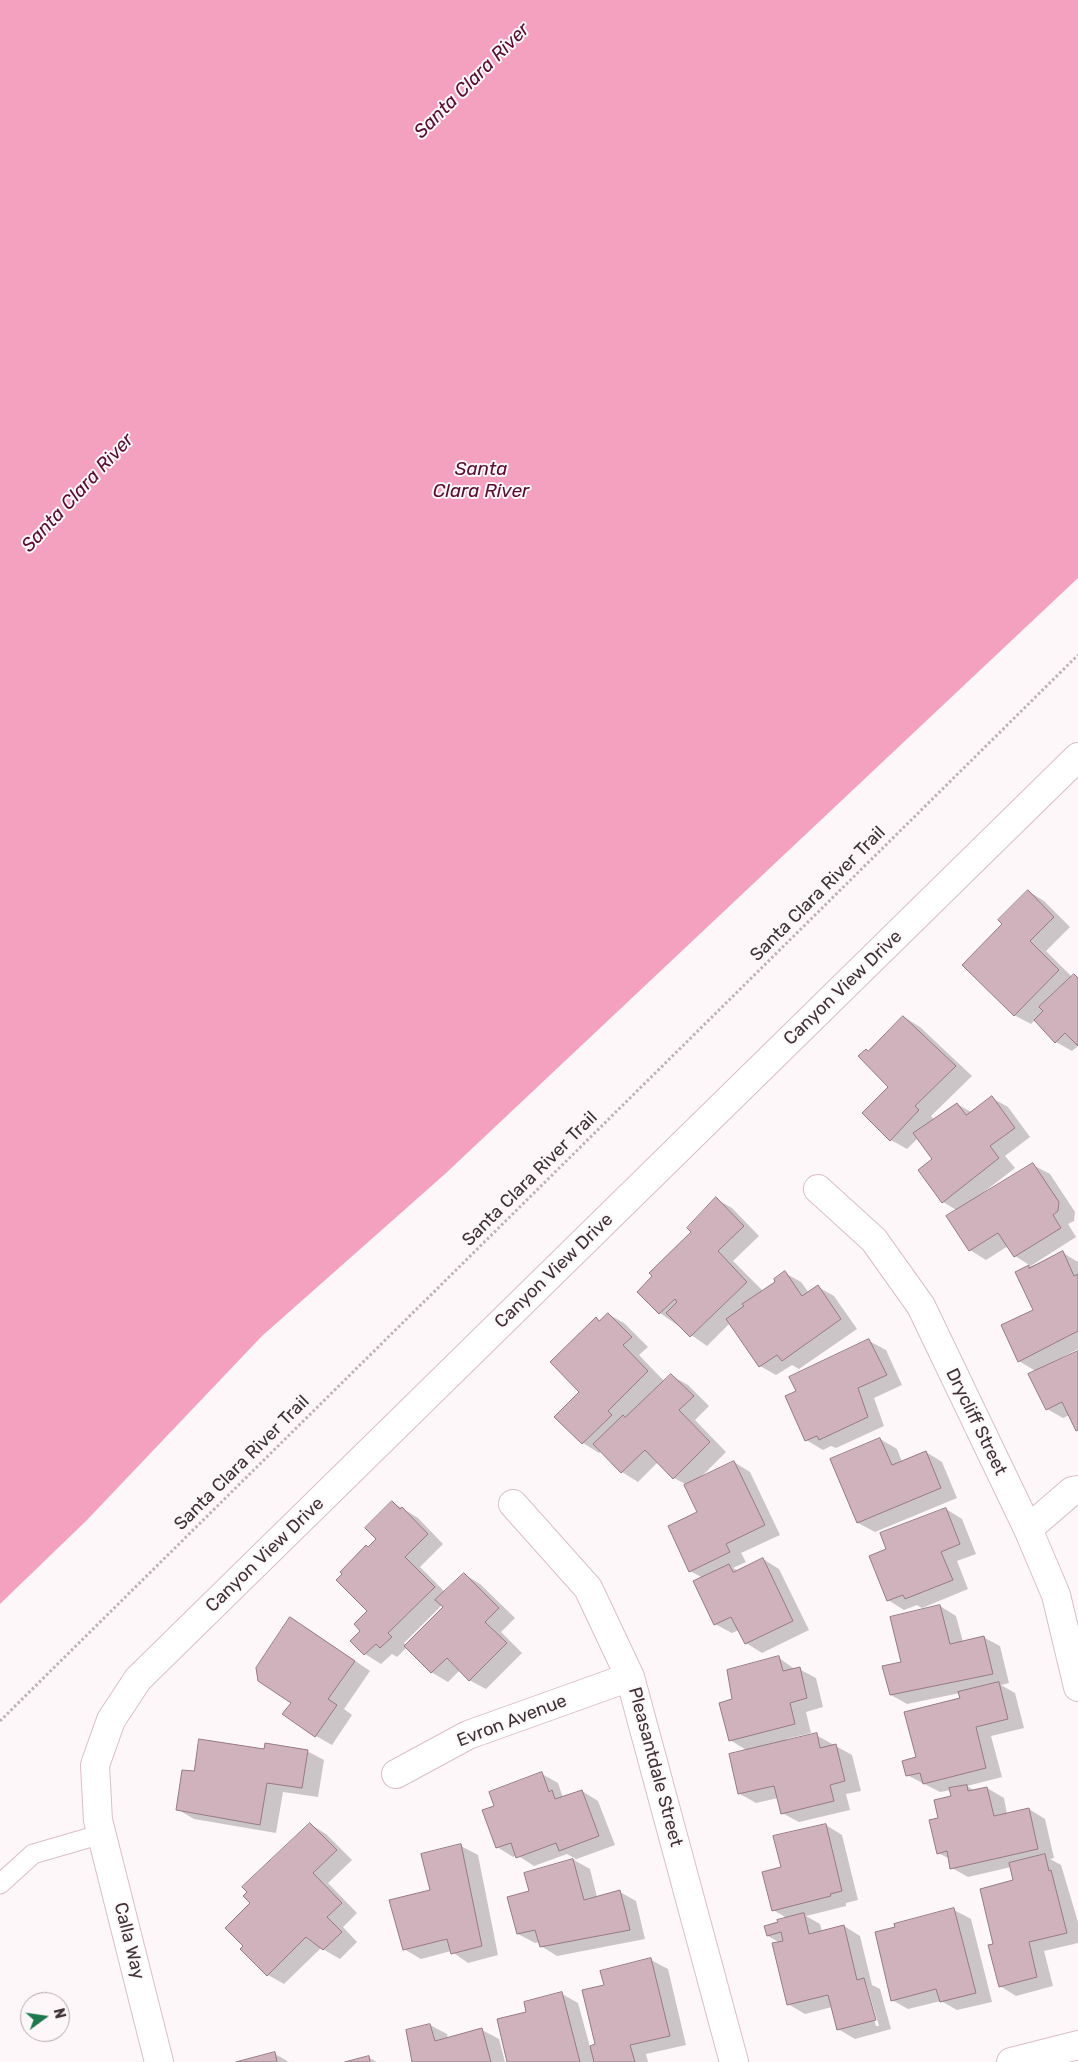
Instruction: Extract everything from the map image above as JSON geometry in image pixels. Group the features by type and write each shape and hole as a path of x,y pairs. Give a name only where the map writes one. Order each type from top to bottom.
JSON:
{"street":[{"name":"Canyon View Drive","path":"100,1827 95,1765 112,1720 138,1679 1078,757"},
{"name":"Drycliff Street","path":"818,1188 874,1240 921,1306 1028,1529 1056,1595 1078,1687"},
{"path":"1028,1529 1072,1491 1078,1490"},
{"name":"Pleasantdale Street","path":"513,1504 588,1588 630,1677 734,2062"},
{"name":"Evron Avenue","path":"396,1774 468,1735 630,1677"},
{"name":"Calla Way","path":"100,1827 160,2062"},
{"path":"1011,2062 1078,2046"}],"lane":[{"path":"0,1884 33,1854 100,1827"}],"path":[{"name":"Santa Clara River Trail","path":"0,1721 1078,655"}],"water":[{"name":"Santa Clara River","path":"0,0 1078,0 1078,578 445,1174 262,1336 87,1520 0,1604"}],"building":[{"path":"1028,890 1054,917 1030,941 1059,970 1014,1016 962,965 1002,924 998,920"},
{"path":"1074,974 1078,978 1078,1046 1065,1033 1055,1043 1034,1020 1043,1011 1039,1007"},
{"path":"903,1016 956,1066 915,1106 919,1110 890,1141 862,1113 888,1087 858,1056 866,1049 868,1051"},
{"path":"992,1096 1015,1128 990,1146 999,1158 942,1203 918,1170 932,1159 913,1133 957,1103 966,1115"},
{"path":"1033,1163 1059,1202 1058,1211 1053,1215 1061,1228 1014,1257 998,1233 969,1251 946,1216"},
{"path":"716,1197 744,1226 718,1251 747,1282 690,1337 666,1313 677,1302 675,1299 659,1314 637,1292 652,1276 649,1273 691,1232 687,1228"},
{"path":"1063,1251 1074,1276 1078,1274 1078,1331 1018,1362 1001,1325 1033,1310 1015,1272 1029,1265 1029,1268"},
{"path":"785,1271 802,1296 818,1285 841,1319 782,1361 777,1355 759,1367 726,1319 744,1306 742,1304 775,1282 774,1279"},
{"path":"608,1313 632,1337 623,1345 648,1371 608,1411 612,1415 582,1444 554,1417 579,1392 550,1362 596,1317 599,1321"},
{"path":"869,1339 887,1375 858,1388 868,1417 819,1440 817,1436 805,1441 785,1396 796,1391 789,1377"},
{"path":"1078,1351 1078,1430 1076,1431 1062,1402 1046,1410 1028,1374"},
{"path":"671,1374 694,1396 679,1410 710,1442 673,1479 645,1450 621,1473 593,1444 623,1415 625,1417"},
{"path":"880,1438 892,1465 926,1451 941,1488 857,1523 830,1459"},
{"path":"734,1461 765,1525 726,1544 730,1552 689,1572 668,1526 697,1512 684,1485"},
{"path":"392,1501 400,1509 402,1507 428,1534 405,1557 435,1587 388,1633 392,1637 380,1648 376,1644 364,1655 350,1641 360,1631 354,1624 367,1611 336,1580 342,1574 340,1572 366,1545 368,1547 376,1539 365,1528"},
{"path":"946,1508 960,1544 941,1552 953,1580 905,1599 903,1595 887,1601 869,1556 886,1549 880,1533"},
{"path":"763,1558 793,1621 745,1644 731,1617 714,1625 693,1581 729,1564 733,1572"},
{"path":"464,1573 499,1608 485,1622 507,1643 469,1681 447,1658 431,1673 404,1646 443,1607 435,1600"},
{"path":"940,1605 950,1644 984,1636 993,1674 890,1695 882,1666 901,1662 890,1617"},
{"path":"290,1617 355,1661 328,1699 337,1705 315,1737 282,1714 291,1703 258,1681 256,1668"},
{"path":"779,1656 783,1671 800,1667 807,1698 790,1703 795,1724 729,1741 719,1703 732,1699 727,1670"},
{"path":"999,1682 1008,1719 976,1727 986,1768 923,1784 920,1773 906,1776 902,1761 916,1757 904,1712 960,1698 958,1692"},
{"path":"817,1733 820,1748 836,1744 845,1781 830,1785 834,1801 781,1814 774,1786 738,1794 729,1754"},
{"path":"199,1739 264,1749 265,1743 308,1750 302,1788 267,1783 260,1825 176,1810 182,1770 194,1771"},
{"path":"542,1772 549,1792 552,1790 555,1799 582,1790 599,1836 559,1851 556,1843 516,1858 511,1843 496,1848 482,1810 494,1806 489,1792"},
{"path":"967,1785 968,1791 987,1787 994,1816 1029,1808 1038,1849 950,1869 947,1851 937,1854 929,1820 938,1818 934,1800 951,1796 949,1788"},
{"path":"310,1823 337,1850 313,1873 342,1903 327,1917 342,1932 323,1950 306,1937 267,1976 240,1949 243,1946 225,1928 250,1903 243,1896 247,1892 242,1887"},
{"path":"826,1824 842,1891 830,1894 831,1896 772,1911 762,1872 781,1867 773,1836"},
{"path":"461,1844 482,1946 451,1954 447,1939 403,1950 389,1900 430,1890 421,1854"},
{"path":"1045,1854 1067,1933 1029,1942 1037,1977 999,1987 988,1945 993,1944 980,1889 1013,1880 1009,1863"},
{"path":"573,1859 584,1900 620,1890 630,1930 540,1947 535,1930 517,1934 507,1897 529,1891 524,1873"},
{"path":"954,1908 976,1993 940,2002 936,1989 891,2001 875,1932 895,1927 894,1924"},
{"path":"804,1913 809,1934 844,1925 857,1980 864,1978 876,2020 837,2030 828,1995 787,2005 772,1943 783,1941 781,1932 767,1936 764,1926 778,1922 777,1920"},
{"path":"651,1958 670,2036 630,2045 635,2062 594,2062 590,2046 595,2044 582,1990 604,1985 600,1971"},
{"path":"562,1992 580,2062 507,2062 497,2019 526,2012 524,2002"},
{"path":"430,2024 435,2041 482,2028 491,2062 412,2062 406,2030"},
{"path":"275,2052 277,2062 236,2062"},
{"path":"369,2056 370,2062 345,2062"}]}
